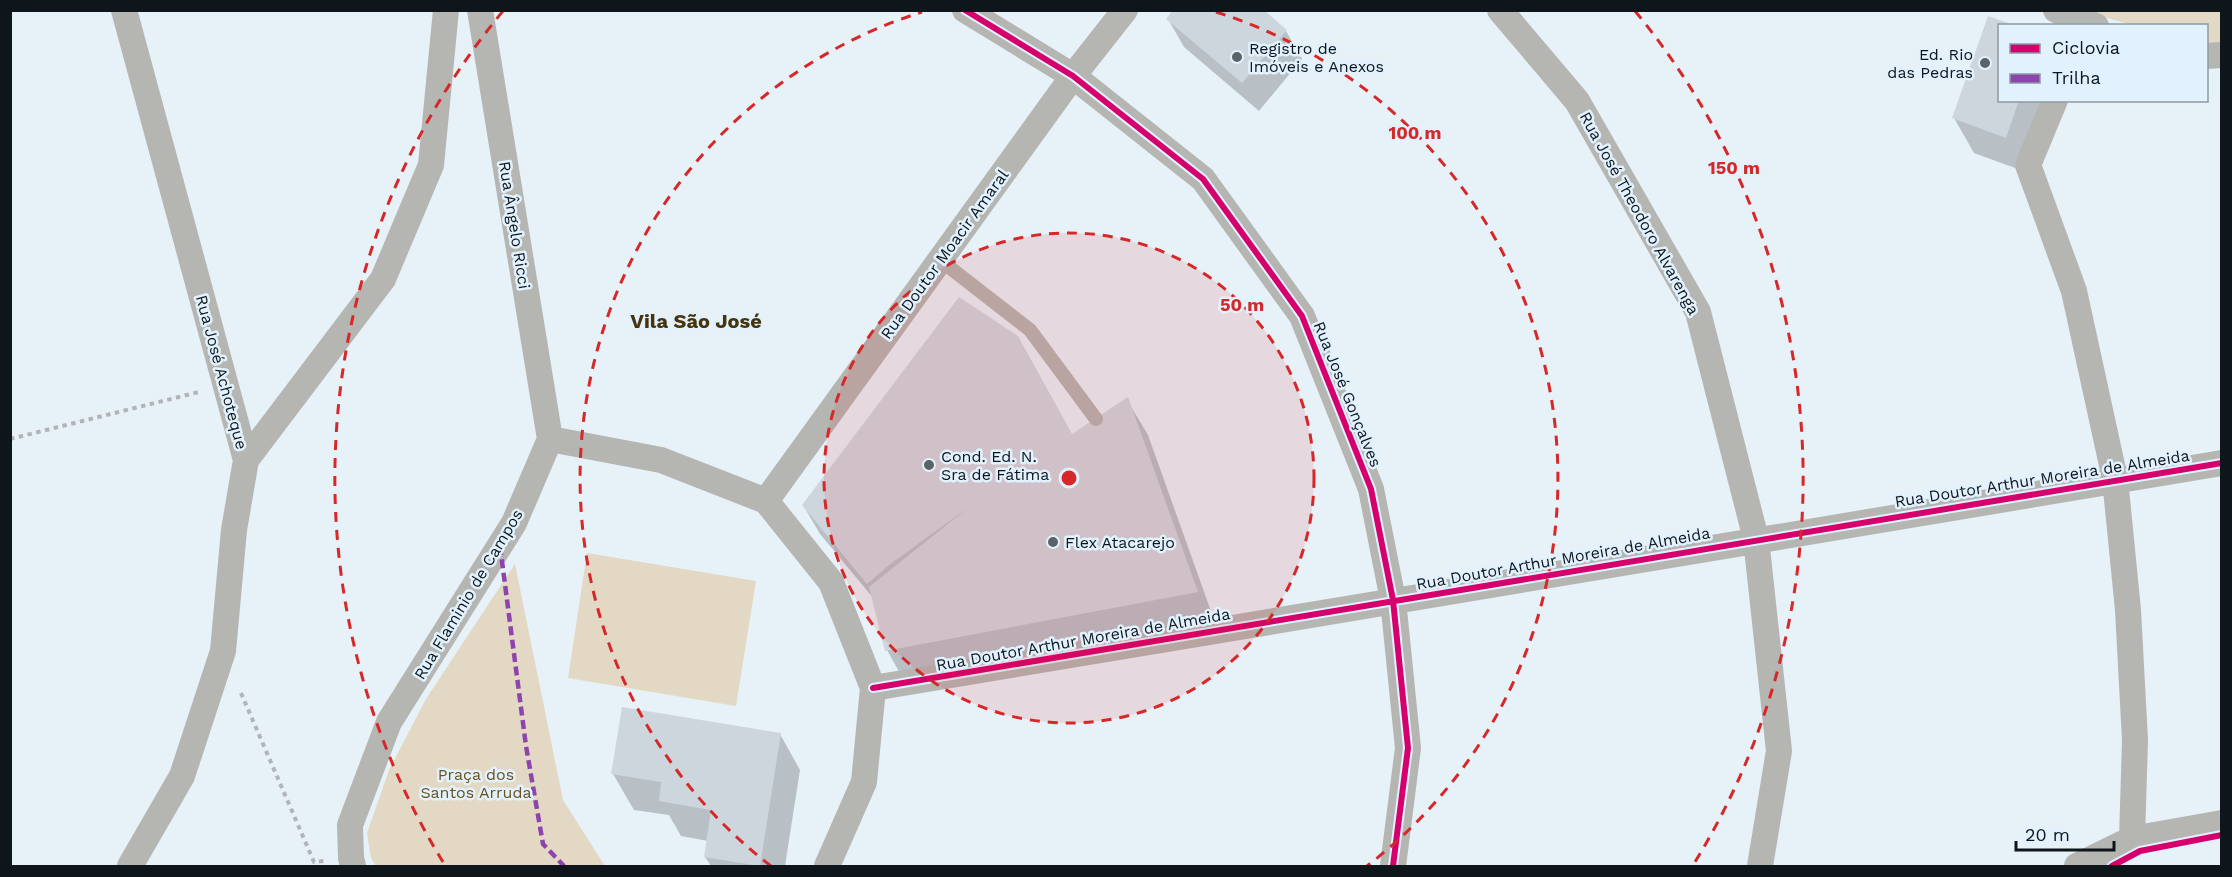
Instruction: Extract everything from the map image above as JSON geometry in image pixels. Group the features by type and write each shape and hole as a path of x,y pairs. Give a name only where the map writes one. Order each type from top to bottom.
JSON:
{"street":[{"name":"Rua José Achoteque","path":"124,10 246,460 234,530 223,651 182,776 130,867"},
{"path":"246,460 383,279 431,165 446,10"},
{"name":"Rua Ângelo Ricci","path":"480,10 550,439"},
{"name":"Rua José Gonçalves","path":"965,10 1073,76 1203,179 1302,316 1371,489 1393,600 1408,748 1393,867"},
{"name":"Rua Doutor Moacir Amaral","path":"766,501 1073,76 1125,10"},
{"name":"Rua José Theodoro Alvarenga","path":"1500,10 1577,101 1698,312 1756,539 1779,751 1760,867"},
{"path":"2056,10 2090,24"},
{"path":"2054,102 2028,165 2074,291 2115,479 2128,610 2133,692 2135,740 2132,838"},
{"path":"550,439 661,460 766,501 831,582 873,687 864,782 827,867"},
{"name":"Rua Flaminio de Campos","path":"353,867 350,825 389,722 514,523 550,439"},
{"name":"Rua Doutor Arthur Moreira de Almeida","path":"873,687 2222,463"},
{"path":"2077,867 2132,838 2222,823"}],"lane":[{"path":"940,260 1030,330 1096,419"}],"path":[{"path":"10,438 226,385"},
{"path":"223,651 314,862"}],"green space":[{"path":"2083,11 2221,11 2221,50 2208,49 2208,24 2128,24"},
{"path":"587,553 756,581 736,706 568,678"},
{"name":"Praça dos Santos Arruda","path":"515,564 563,800 605,866 376,866 371,858 367,833 389,770 426,699"}],"building":[{"name":"Registro de Imóveis e Anexos","path":"1173,10 1264,10 1287,30 1242,83 1166,19"},
{"name":"Ed. Rio das Pedras","path":"1988,16 2011,24 1998,24 1998,102 2018,102 2006,138 1952,118"},
{"path":"959,297 1018,336 1072,434 1128,397 1198,592 885,651 869,587 969,507 889,565 867,584 802,505"},
{"path":"622,707 781,733 760,866 704,857 711,810 659,801 661,782 611,774"}],"marked path":[{"path":"500,546 526,746 543,844 564,866"}],"cycle path":[{"path":"965,10 1073,76 1203,179 1302,316 1371,489 1393,600 1408,748 1393,866"},
{"path":"873,688 2222,463"},
{"path":"2112,866 2140,851 2222,835"}],"place":[{"name":"Registro de Imóveis e Anexos","path":"1237,57"},
{"name":"Ed. Rio das Pedras","path":"1985,63"},
{"name":"Cond. Ed. N. Sra de Fátima","path":"929,465"},
{"name":"Flex Atacarejo","path":"1053,542"}],"district":[{"name":"Vila São José","path":"696,321"}]}
